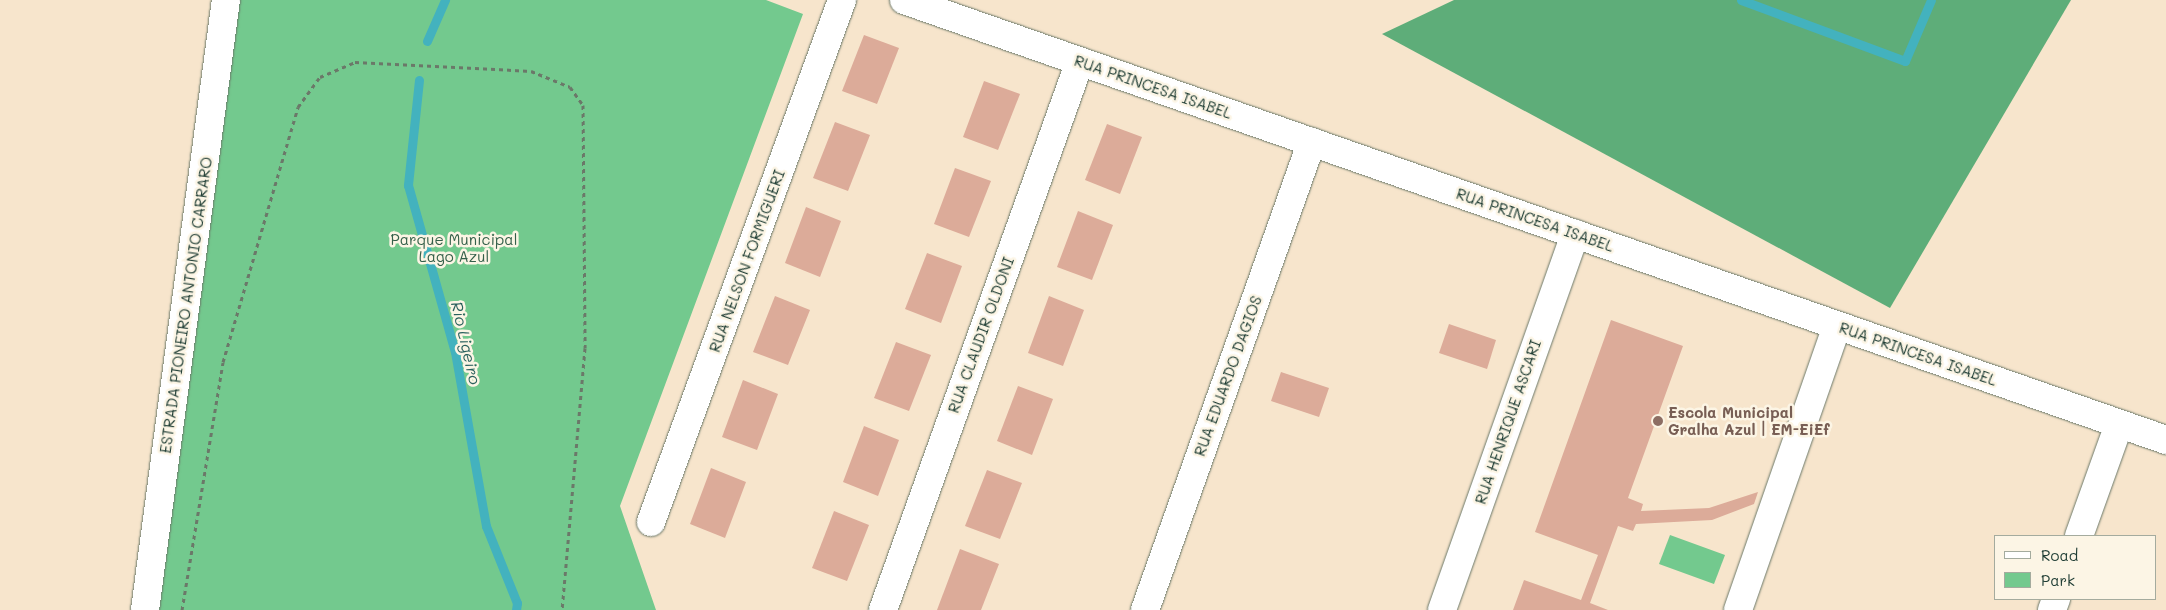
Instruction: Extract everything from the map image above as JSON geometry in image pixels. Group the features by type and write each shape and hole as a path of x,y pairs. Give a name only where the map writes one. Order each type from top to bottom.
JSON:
{"street":[{"name":"ESTRADA PIONEIRO ANTONIO CARRARO","path":"145,610 226,0"},
{"name":"RUA NELSON FORMIGUERI","path":"651,522 842,0"},
{"name":"RUA PRINCESA ISABEL","path":"904,0 2166,440"},
{"name":"RUA CLAUDIR OLDONI","path":"882,610 1080,61"},
{"name":"RUA EDUARDO DAGIOS","path":"1145,610 1312,142"},
{"name":"RUA HENRIQUE ASCARI","path":"1442,610 1575,234"},
{"path":"1738,610 1837,326"},
{"path":"2079,535 2119,424"}],"path":[{"path":"182,610 224,362 298,107 320,78 355,62 531,71 570,87 583,105 585,348 562,610"}],"green space":[{"name":"Parque Municipal Lago Azul","path":"236,0 766,0 803,14 620,506 656,610 159,610"},
{"path":"1454,0 2071,0 1890,308 1382,34"},
{"path":"1670,535 1725,555 1714,584 1659,564"}],"building":[{"path":"864,35 899,48 877,104 842,91"},
{"path":"984,81 1020,94 998,150 963,137"},
{"path":"835,122 870,135 848,191 813,178"},
{"path":"1107,124 1142,137 1120,194 1085,180"},
{"path":"955,168 991,181 969,237 934,224"},
{"path":"806,207 841,221 820,277 785,263"},
{"path":"1078,211 1113,225 1092,280 1057,267"},
{"path":"927,253 962,266 941,323 905,309"},
{"path":"775,296 810,310 788,365 753,352"},
{"path":"1049,296 1084,310 1063,366 1028,353"},
{"path":"1611,320 1683,346 1628,498 1643,504 1641,511 1709,508 1758,492 1754,504 1712,520 1636,524 1633,531 1618,526 1590,603 1608,610 1513,610 1524,580 1581,600 1598,555 1535,532"},
{"path":"1449,324 1496,340 1487,369 1439,353"},
{"path":"896,342 931,355 909,411 874,398"},
{"path":"1281,372 1329,388 1319,417 1271,401"},
{"path":"743,380 778,394 757,450 722,437"},
{"path":"1018,386 1053,399 1032,455 997,441"},
{"path":"864,426 899,440 878,496 843,482"},
{"path":"711,468 746,482 725,538 690,524"},
{"path":"987,470 1022,483 1000,539 965,526"},
{"path":"834,511 869,525 847,581 812,568"},
{"path":"960,549 999,564 981,610 937,610"}],"waterway":[{"name":"Rio Ligeiro","path":"427,41 445,0"},
{"name":"Rio Ligeiro","path":"1741,0 1905,61 1931,0"},
{"name":"Rio Ligeiro","path":"419,80 408,185 455,352 486,526 517,603 516,610"}],"place":[{"name":"Escola Municipal Gralha Azul | EM-EiEf","path":"1658,421"}]}
